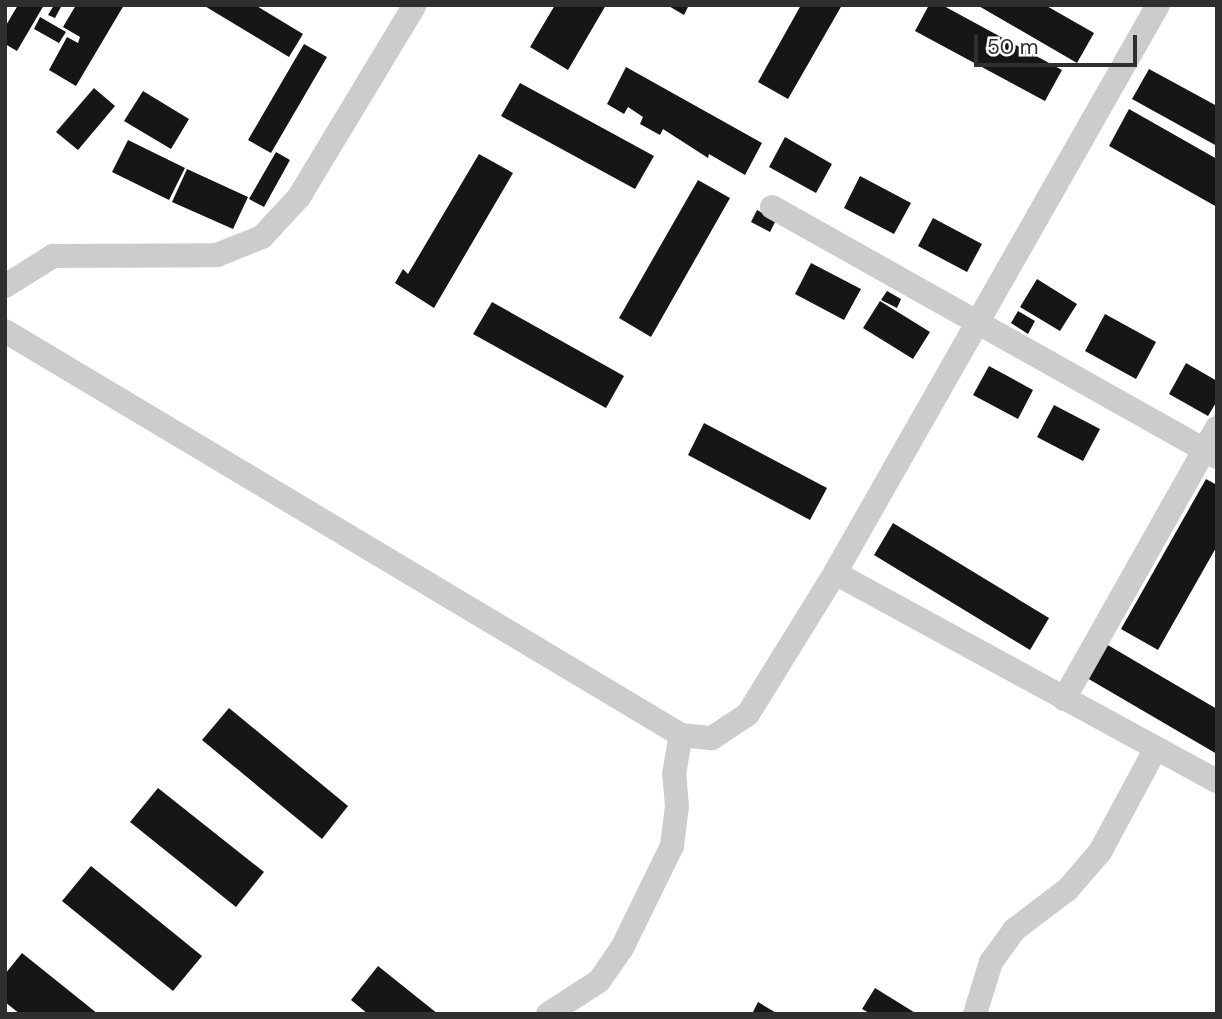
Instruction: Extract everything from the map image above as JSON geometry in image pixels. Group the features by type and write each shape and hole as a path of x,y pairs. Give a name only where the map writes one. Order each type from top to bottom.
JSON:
{"street":[{"path":"5,286 52,256 216,255 262,237 299,197 415,5"},
{"path":"5,331 681,735 712,738 748,714 835,573 1158,5"},
{"path":"772,207 979,320 1211,454"},
{"path":"1063,699 1211,454 1217,428"},
{"path":"835,573 1217,781"},
{"path":"548,1014 599,981 622,948 667,856 677,806 674,774 681,735"},
{"path":"975,1014 991,962 1014,930 1068,889 1100,852 1156,748"}],"building":[{"path":"18,5 44,5 17,51 5,44 5,27"},
{"path":"54,5 62,5 55,18 48,15"},
{"path":"76,5 124,5 76,86 49,70 67,37 78,43 80,37 63,27"},
{"path":"203,5 255,5 303,34 289,57"},
{"path":"555,5 606,5 568,70 530,47"},
{"path":"667,5 689,5 684,15"},
{"path":"801,5 842,5 788,99 758,82"},
{"path":"929,5 942,5 1062,70 1045,101 915,31"},
{"path":"977,5 1045,5 1094,33 1077,63"},
{"path":"40,17 66,32 59,43 34,29"},
{"path":"304,44 327,57 271,153 248,140"},
{"path":"626,67 762,143 745,175 709,154 708,158 663,129 660,135 640,124 643,117 628,107 624,114 607,104"},
{"path":"1149,69 1217,106 1217,146 1132,99"},
{"path":"520,83 654,156 635,189 501,116"},
{"path":"94,88 115,106 78,150 56,132"},
{"path":"143,91 189,119 171,149 124,121"},
{"path":"1129,109 1217,159 1217,207 1109,146"},
{"path":"785,137 832,164 816,193 769,167"},
{"path":"128,140 185,168 169,200 112,172"},
{"path":"276,152 290,160 264,207 249,199"},
{"path":"479,154 513,173 434,308 395,283 403,269 408,274"},
{"path":"187,169 248,197 233,229 172,202"},
{"path":"860,176 911,203 894,234 844,208"},
{"path":"698,180 730,198 651,337 619,318"},
{"path":"757,210 776,220 770,232 751,222"},
{"path":"933,218 982,244 967,272 918,246"},
{"path":"811,263 861,289 844,320 795,294"},
{"path":"1037,279 1077,304 1060,331 1020,307"},
{"path":"887,291 901,299 897,308 881,300"},
{"path":"880,301 930,332 913,359 863,328"},
{"path":"492,302 624,376 606,408 473,334"},
{"path":"1018,311 1035,321 1028,334 1011,323"},
{"path":"1105,314 1156,342 1136,379 1085,351"},
{"path":"1186,363 1217,381 1217,401 1208,416 1169,394"},
{"path":"989,366 1033,390 1018,419 973,395"},
{"path":"1054,405 1100,429 1083,461 1037,437"},
{"path":"704,423 827,488 810,520 688,455"},
{"path":"1206,479 1217,485 1217,546 1158,650 1121,629"},
{"path":"893,523 1049,618 1030,650 874,555"},
{"path":"1106,644 1217,709 1217,754 1087,678"},
{"path":"229,708 348,806 322,839 202,740"},
{"path":"158,788 264,872 236,907 130,822"},
{"path":"91,866 202,956 173,991 62,901"},
{"path":"22,953 98,1014 20,1014 5,1002 5,974"},
{"path":"378,966 438,1014 368,1014 351,1000"},
{"path":"875,988 917,1014 871,1014 862,1009"},
{"path":"758,1002 778,1014 752,1014"}]}
